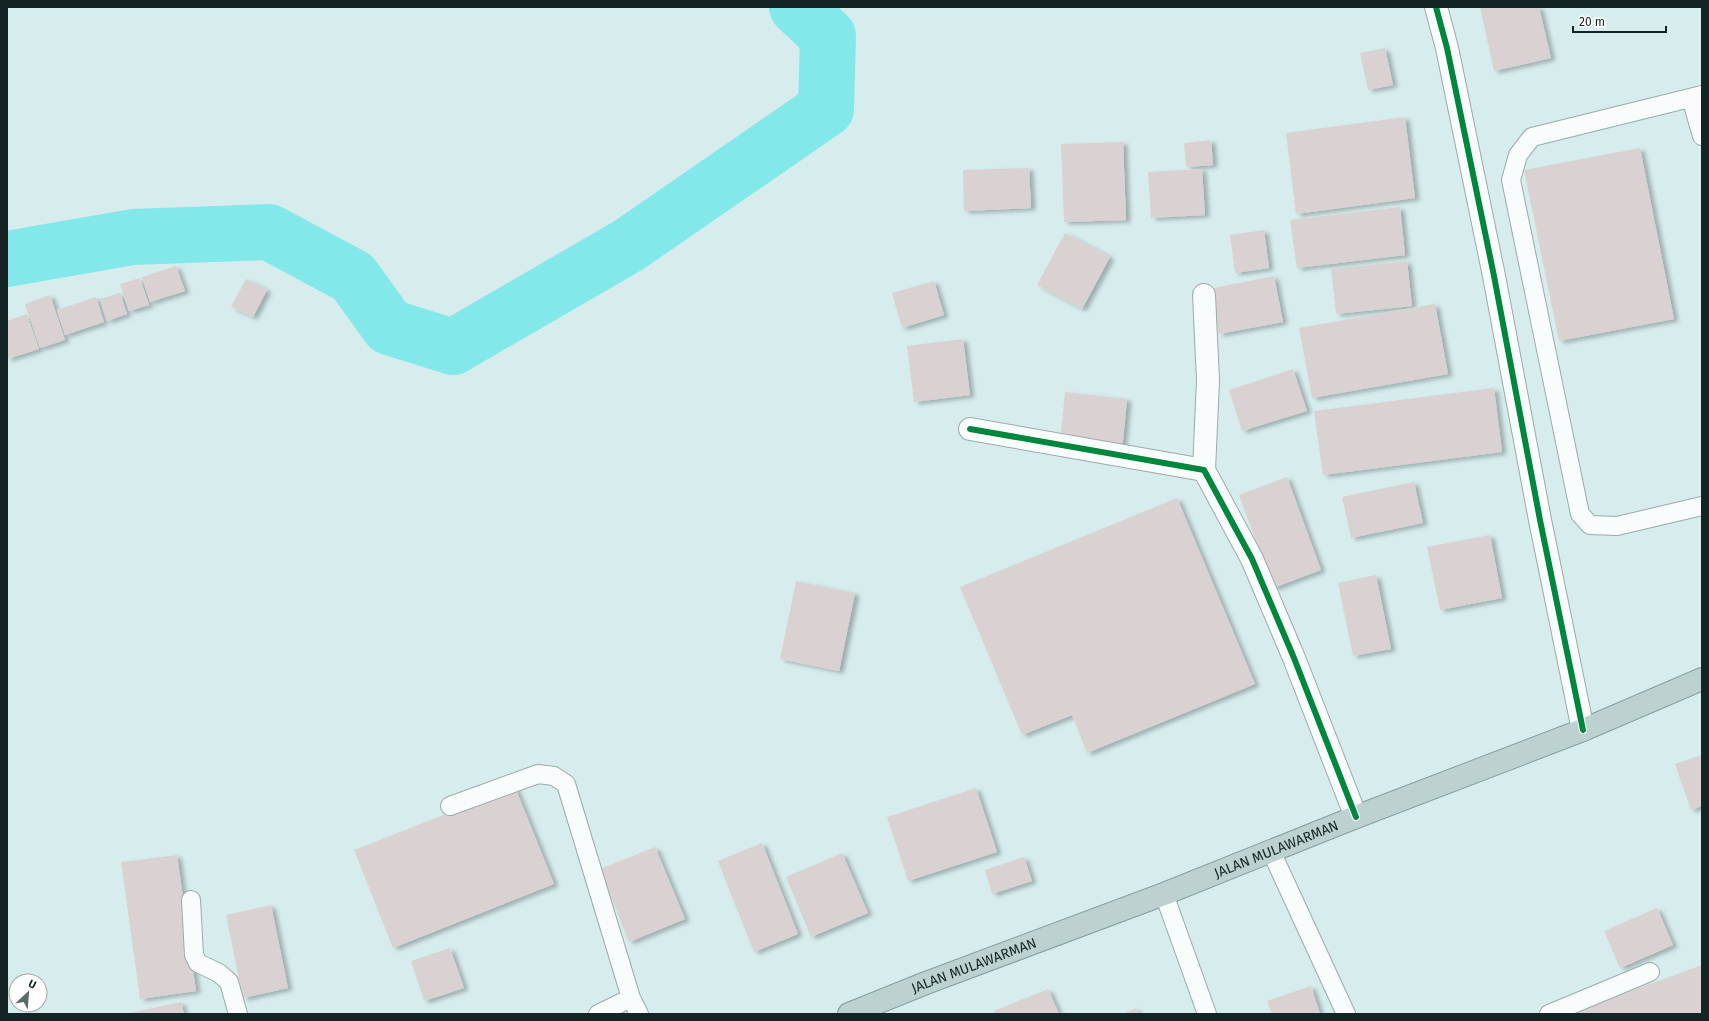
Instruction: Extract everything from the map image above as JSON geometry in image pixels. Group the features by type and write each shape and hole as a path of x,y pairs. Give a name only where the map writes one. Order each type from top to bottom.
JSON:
{"highway":[{"name":"JALAN MULAWARMAN","path":"849,1014 926,983 1164,894 1356,817 1583,730 1702,679"}],"street":[{"path":"1436,7 1447,48 1491,261 1540,520 1583,730"},
{"path":"1204,295 1208,380 1204,470 1255,566 1294,658 1356,817"},
{"path":"970,428 1204,470"}],"lane":[{"path":"1702,136 1696,97 1532,137 1518,155 1511,180 1580,514 1590,525 1617,526 1702,506"},
{"path":"450,806 538,774 554,776 566,784 631,998 639,1014"},
{"path":"1271,851 1346,1014"},
{"path":"1164,894 1207,1014"},
{"path":"191,900 194,955 198,963 220,973 229,982 238,1014"},
{"path":"1549,1014 1650,972"},
{"path":"598,1014 631,998"}],"building":[{"path":"1480,7 1539,7 1551,58 1494,71"},
{"path":"1385,48 1393,85 1368,90 1360,53"},
{"path":"1405,117 1415,198 1296,214 1286,133"},
{"path":"1211,140 1213,165 1186,167 1184,143"},
{"path":"1123,142 1126,220 1064,222 1061,144"},
{"path":"1640,148 1674,319 1559,341 1524,170"},
{"path":"1029,168 1031,208 964,211 963,170"},
{"path":"1202,169 1205,215 1151,218 1148,172"},
{"path":"1400,207 1405,255 1297,268 1290,220"},
{"path":"1264,230 1269,268 1235,273 1230,235"},
{"path":"1065,233 1110,257 1082,309 1037,285"},
{"path":"1407,261 1412,306 1336,314 1331,269"},
{"path":"176,266 185,291 150,302 142,277"},
{"path":"1274,276 1283,322 1219,334 1209,289"},
{"path":"140,278 149,305 129,311 120,284"},
{"path":"246,279 267,290 253,317 231,307"},
{"path":"934,281 944,315 902,328 892,293"},
{"path":"120,293 127,314 107,321 100,299"},
{"path":"50,295 65,340 40,348 25,304"},
{"path":"96,297 104,322 65,335 57,310"},
{"path":"1435,304 1448,374 1312,398 1299,328"},
{"path":"27,314 39,349 7,359 7,321"},
{"path":"963,339 970,395 914,402 907,346"},
{"path":"1293,369 1307,411 1242,431 1229,390"},
{"path":"1494,388 1502,452 1323,475 1314,411"},
{"path":"1065,392 1127,399 1122,450 1060,443"},
{"path":"1287,477 1321,570 1273,588 1239,495"},
{"path":"1414,482 1423,523 1351,538 1342,497"},
{"path":"1177,498 1255,684 1087,753 1072,715 1022,735 960,587"},
{"path":"1490,535 1502,598 1440,610 1427,547"},
{"path":"1376,575 1391,649 1353,656 1338,583"},
{"path":"796,581 855,593 839,671 780,659"},
{"path":"1702,755 1702,806 1691,810 1675,764"},
{"path":"515,787 554,884 393,948 354,850"},
{"path":"976,788 997,852 908,881 887,817"},
{"path":"762,843 798,934 754,952 718,861"},
{"path":"655,847 685,919 629,942 600,869"},
{"path":"842,853 868,913 811,937 786,877"},
{"path":"177,855 196,991 140,999 121,862"},
{"path":"1024,857 1032,881 992,894 985,870"},
{"path":"271,905 288,988 243,998 226,915"},
{"path":"1657,908 1673,945 1620,968 1604,931"},
{"path":"450,948 464,988 424,1001 411,961"},
{"path":"1702,965 1702,1014 1568,1014"},
{"path":"1311,986 1320,1014 1272,1014 1267,1001"},
{"path":"1048,989 1059,1014 996,1014 994,1011"},
{"path":"181,1002 184,1014 129,1014 129,1013"},
{"path":"1136,1008 1138,1014 1123,1014"}],"waterway":[{"path":"7,259 133,237 269,232 353,277 389,327 453,347 629,245 826,109 828,36 797,7"}],"cycle path":[{"path":"1436,7 1447,48 1494,276 1540,520 1583,730"},
{"path":"970,429 1204,470 1252,559 1294,658 1356,817"}]}
